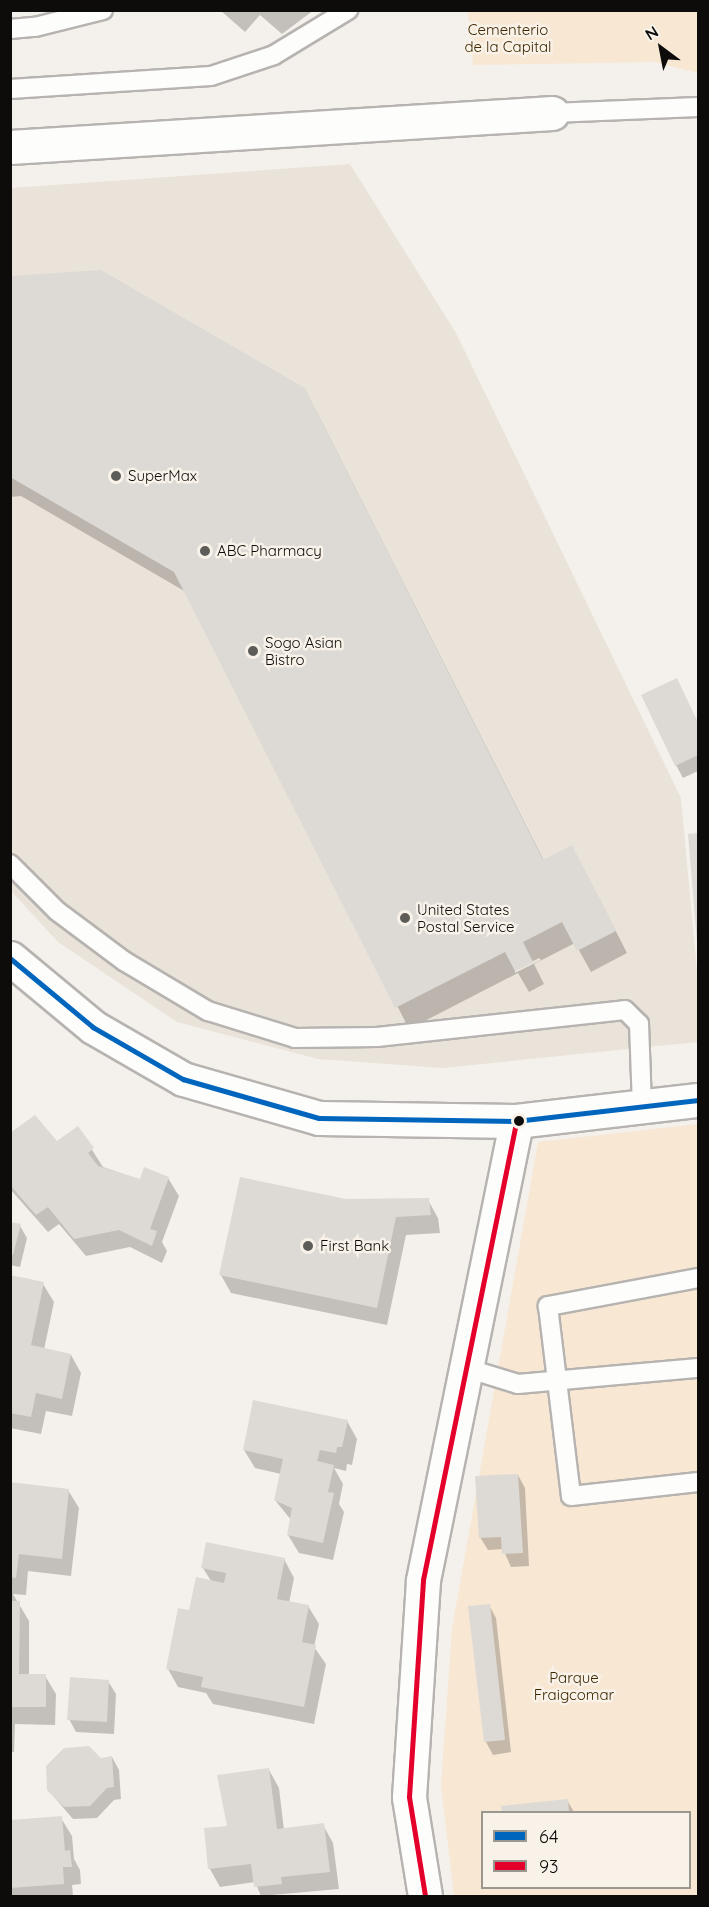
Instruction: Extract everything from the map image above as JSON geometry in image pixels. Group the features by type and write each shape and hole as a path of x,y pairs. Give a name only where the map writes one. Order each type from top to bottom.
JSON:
{"street":[{"path":"10,147 552,113"},
{"path":"10,958 93,1027 183,1079 319,1118 516,1120 699,1100"},
{"path":"425,1896 409,1797 423,1580 516,1120"}],"lane":[{"path":"10,29 35,27 103,10"},
{"path":"10,89 212,76 274,55 348,10"},
{"path":"552,113 699,106"},
{"path":"10,864 57,911 124,961 208,1011 295,1038 377,1037 625,1010 639,1024 642,1107"},
{"path":"699,1278 548,1306 571,1496 699,1482"},
{"path":"466,1368 518,1384 699,1368"}],"shaded area":[{"path":"350,164 456,333 681,798 698,982 698,1042 443,1068 318,1059 177,1022 58,942 11,891 11,188"}],"green space":[{"name":"Cementerio de la Capital","path":"468,11 698,11 698,73 654,62 473,65"},
{"name":"Parque Fraigcomar","path":"698,1124 698,1896 454,1896 441,1786 452,1629 538,1142"}],"building":[{"path":"101,270 305,388 543,860 572,845 616,931 577,951 562,922 523,942 533,962 515,971 505,952 395,1008 174,572 10,477 10,276"},
{"path":"677,678 698,723 698,755 675,766 641,695"},
{"path":"698,833 698,942 697,942 688,834"},
{"path":"35,1115 57,1141 78,1126 94,1148 88,1153 98,1166 140,1179 144,1167 169,1177 150,1229 157,1231 152,1246 119,1230 74,1239 48,1207 36,1215 10,1185 10,1133"},
{"name":"First Bank","path":"240,1177 346,1199 429,1198 431,1215 396,1217 377,1308 219,1275"},
{"path":"10,1222 21,1224 13,1255 10,1254"},
{"path":"10,1275 44,1282 31,1345 71,1354 62,1399 36,1393 31,1417 10,1413"},
{"path":"253,1400 348,1420 342,1447 337,1447 336,1453 320,1450 317,1461 334,1465 328,1492 334,1493 323,1543 287,1535 292,1508 274,1500 283,1459 243,1450"},
{"path":"518,1474 523,1553 502,1554 501,1537 479,1538 475,1476"},
{"path":"10,1482 69,1489 62,1559 19,1554 16,1578 10,1577"},
{"path":"206,1542 285,1558 277,1599 309,1605 302,1642 316,1645 304,1707 201,1687 203,1677 166,1669 178,1608 189,1610 196,1577 224,1583 226,1573 201,1568"},
{"path":"10,1601 20,1601 19,1674 46,1674 46,1707 10,1707"},
{"path":"490,1604 505,1740 484,1742 468,1606"},
{"path":"70,1677 109,1680 107,1722 67,1720"},
{"path":"89,1746 101,1758 112,1756 114,1787 107,1788 90,1806 64,1807 47,1790 46,1766 64,1748"},
{"path":"269,1768 277,1829 324,1823 330,1872 281,1877 282,1884 254,1887 251,1864 208,1869 204,1828 227,1826 217,1775"},
{"path":"568,1799 569,1811 502,1811 501,1806"},
{"path":"62,1816 65,1851 70,1850 72,1867 63,1867 64,1884 10,1888 10,1820"}],"transit line":[{"name":"64","path":"10,958 93,1027 183,1079 319,1118 516,1121 698,1100"},
{"name":"93","path":"425,1896 409,1797 423,1580 516,1121"}],"place":[{"name":"SuperMax","path":"116,476"},
{"name":"ABC Pharmacy","path":"205,551"},
{"name":"Sogo Asian Bistro","path":"253,651"},
{"name":"United States Postal Service","path":"405,918"},
{"name":"First Bank","path":"308,1246"}]}
